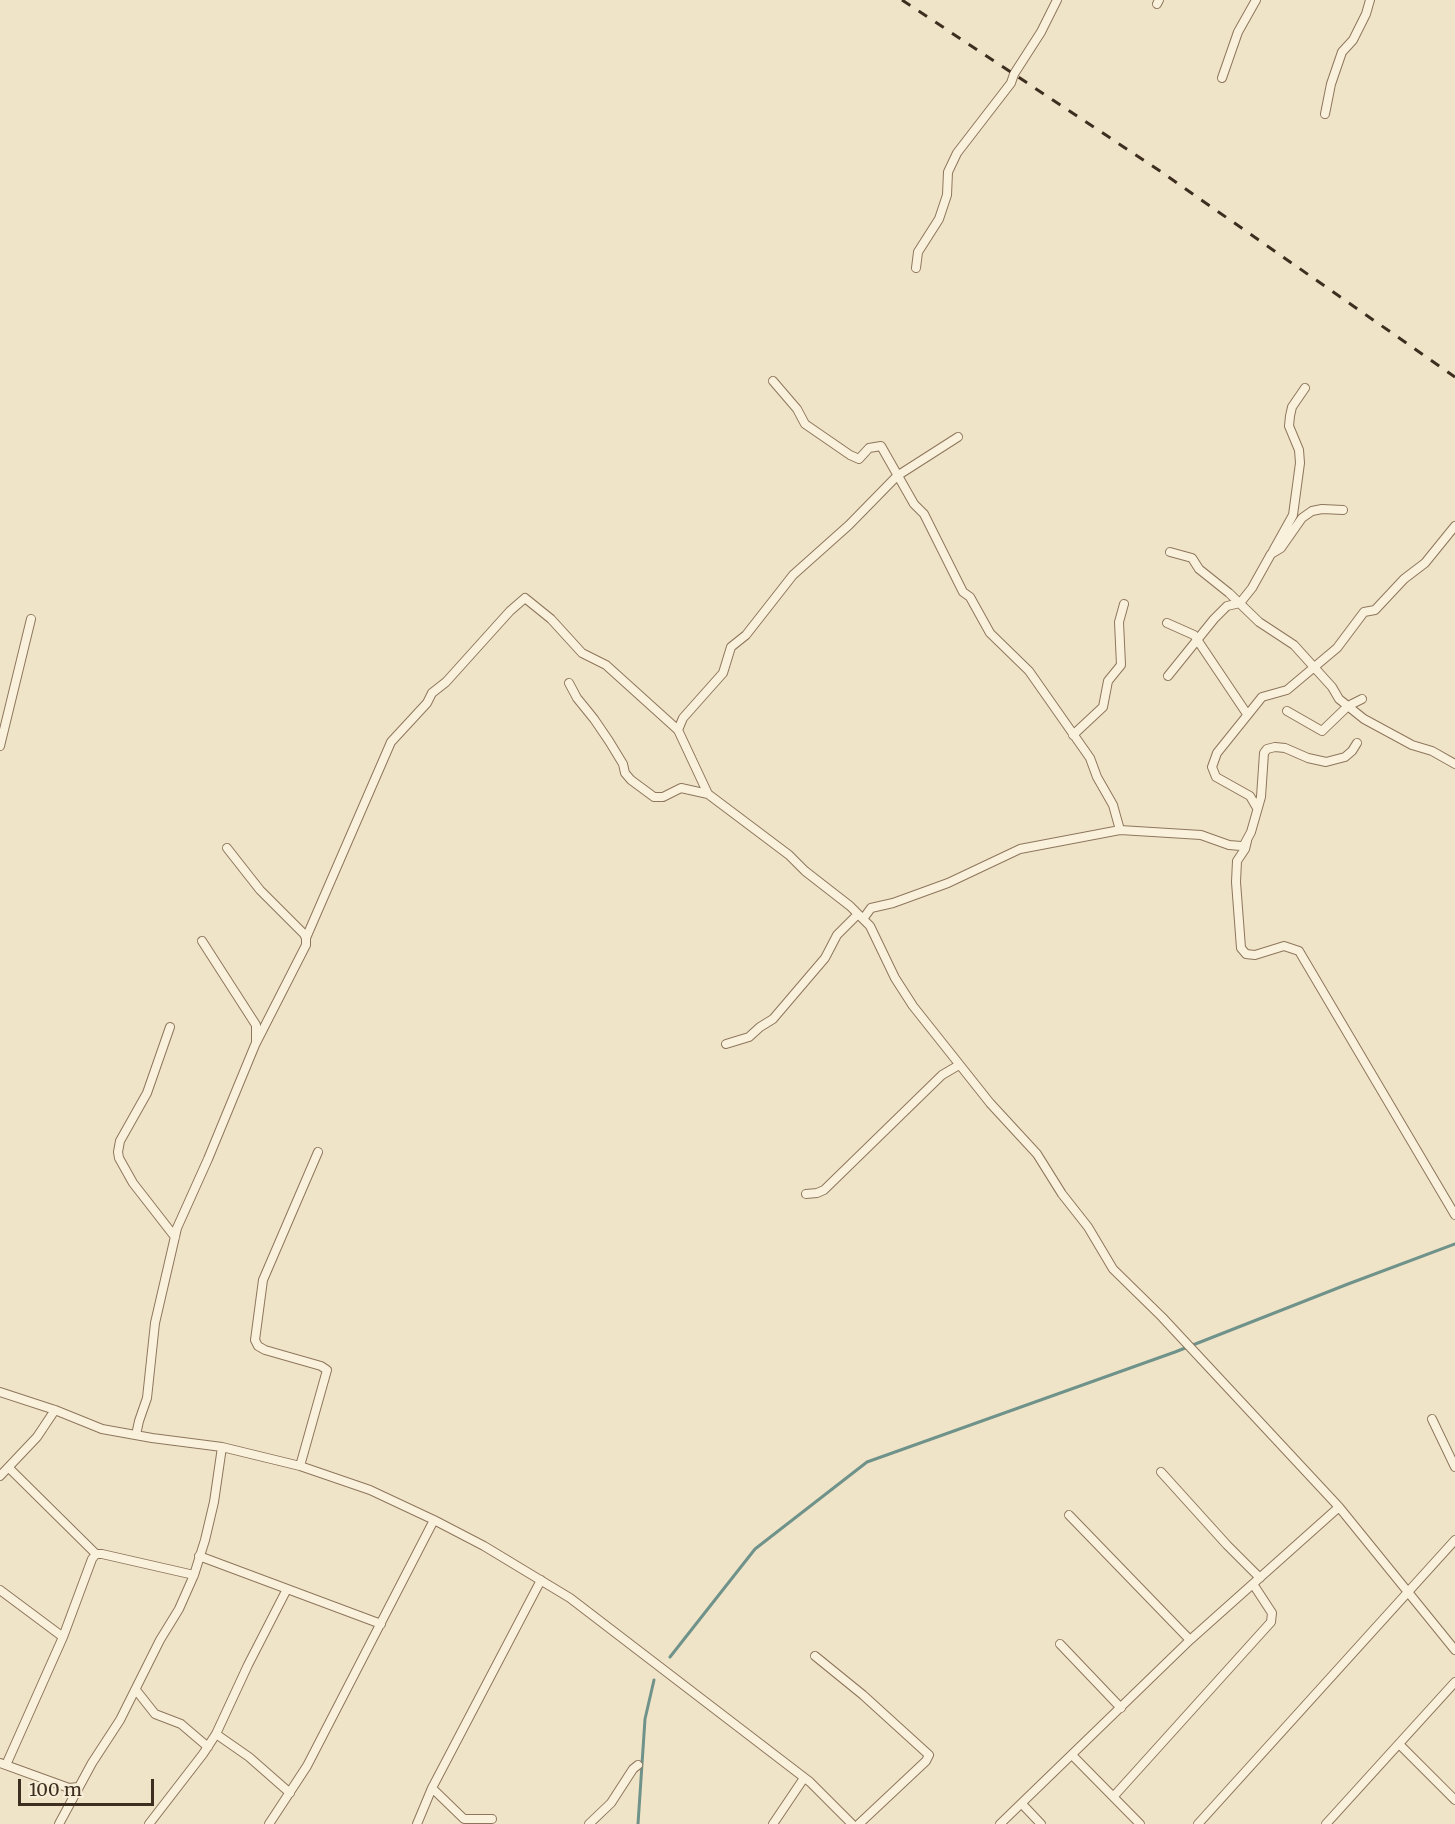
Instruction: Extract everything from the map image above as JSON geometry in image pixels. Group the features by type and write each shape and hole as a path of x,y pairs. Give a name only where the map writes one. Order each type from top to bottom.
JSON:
{"street":[{"path":"916,268 918,252 939,219 947,195 948,172 957,153 1011,82 1057,0"},
{"path":"1222,78 1238,32 1256,0"},
{"path":"1325,114 1331,84 1342,52 1353,40 1370,0"},
{"path":"773,381 797,409 805,424 850,455 859,459 869,448 881,446 914,504 924,514 963,592 970,597 990,633 1029,670 1090,758 1096,777 1113,805 1120,830"},
{"path":"1168,676 1227,606 1240,603 1252,588 1293,515 1300,463 1299,450 1289,426 1292,406 1305,388"},
{"path":"678,730 683,718 723,673 731,647 746,635 794,575 849,525 897,476 958,437"},
{"path":"1271,554 1281,548 1302,518 1322,509 1343,510"},
{"path":"1257,808 1250,796 1216,777 1212,766 1217,753 1262,697 1287,690 1314,667 1344,640 1364,612 1375,610 1404,579 1425,563 1455,526"},
{"path":"1170,552 1192,558 1207,577 1240,603 1259,622 1293,645 1332,687 1339,699 1364,719 1399,739 1432,751 1455,764"},
{"path":"136,1435 147,1398 155,1323 175,1237 255,1045 306,945 306,939 391,742 427,703 432,693 446,682 510,611 525,598 550,619 582,653 606,665 678,730 708,794"},
{"path":"1073,735 1103,707 1108,681 1121,665 1119,622 1124,604"},
{"path":"0,746 4,708 31,619"},
{"path":"1167,623 1194,635 1247,714"},
{"path":"569,682 577,698 609,741 627,777 657,798 681,788 708,794 754,827 870,926 908,998 990,1103 1037,1154 1062,1194 1088,1227 1113,1269 1194,1351 1339,1508 1455,1650"},
{"path":"1287,711 1322,730 1348,706 1362,699"},
{"path":"1356,743 1345,757 1326,762 1285,748 1275,747 1267,749 1264,753 1262,788 1245,849 1237,861 1236,882 1241,948 1246,954 1255,956 1284,945 1299,951 1455,1215"},
{"path":"726,1044 749,1037 760,1027 768,1024 825,958 837,934 872,908 893,903 948,883 1020,849 1120,830 1201,835 1229,845 1241,846 1247,840"},
{"path":"227,848 260,890 304,934 306,939"},
{"path":"202,941 256,1025 255,1045"},
{"path":"170,1027 147,1093 120,1142 118,1152 133,1183 175,1237"},
{"path":"806,1194 824,1190 942,1075 959,1065"},
{"path":"300,1467 327,1370 321,1366 265,1350 258,1346 255,1340 263,1280 318,1152"},
{"path":"0,1392 56,1410 102,1429 222,1447 300,1467 370,1490 484,1545 570,1598 804,1778 852,1824"},
{"path":"0,1476 37,1437 56,1410"},
{"path":"1432,1419 1455,1467"},
{"path":"59,1824 78,1787 113,1732 160,1640 179,1610 200,1556 214,1502 222,1447"},
{"path":"9,1468 96,1554 194,1575"},
{"path":"1114,1796 1270,1622 1272,1613 1257,1581 1161,1472"},
{"path":"1000,1824 1190,1640 1339,1508"},
{"path":"1069,1515 1190,1640"},
{"path":"269,1824 307,1766 434,1520"},
{"path":"1198,1824 1455,1540"},
{"path":"78,1787 69,1788 3,1764 63,1637 92,1559 96,1554"},
{"path":"200,1556 381,1624"},
{"path":"417,1824 432,1788 542,1580"},
{"path":"149,1824 216,1734 287,1589"},
{"path":"0,1590 63,1637"},
{"path":"1060,1644 1121,1708"},
{"path":"815,1656 863,1695 929,1755 926,1761 859,1824"},
{"path":"1326,1824 1455,1682"},
{"path":"136,1690 146,1706 155,1714 181,1724 208,1747"},
{"path":"216,1734 249,1757 290,1792"},
{"path":"1399,1744 1455,1800"},
{"path":"1072,1755 1140,1824"},
{"path":"589,1824 611,1803 638,1765"},
{"path":"774,1824 804,1778"},
{"path":"432,1788 464,1819 492,1819"},
{"path":"1022,1804 1041,1824"}],"waterway":[{"path":"670,1657 755,1549 867,1462 1175,1352 1455,1244"},
{"path":"638,1824 645,1719 654,1680"}],"railway":[{"path":"902,0 1157,169 1455,377"}]}
